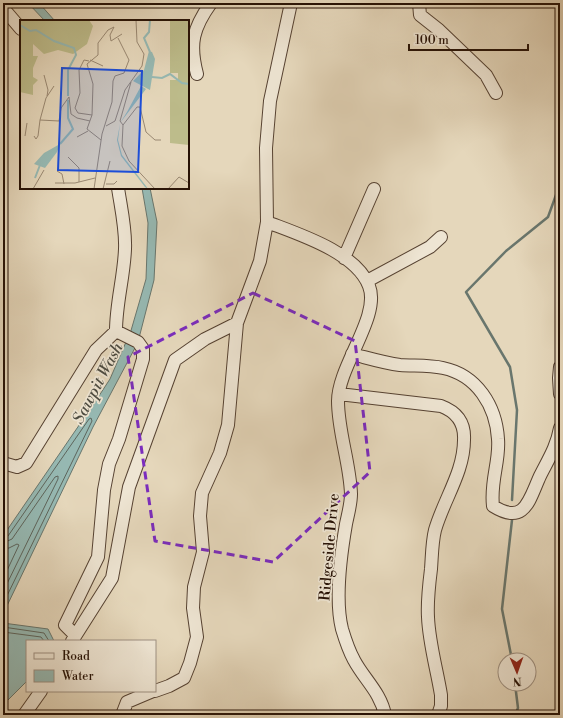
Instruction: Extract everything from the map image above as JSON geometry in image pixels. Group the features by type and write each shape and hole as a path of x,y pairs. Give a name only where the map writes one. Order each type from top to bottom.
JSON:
{"street":[{"path":"197,74 193,59 192,43 194,32 203,14 211,3"},
{"path":"156,690 169,686 184,678 197,638 193,608 194,588 203,552 200,516 202,493 220,453 228,425 237,323 260,261 267,222 266,148 270,101 291,3"},
{"path":"419,3 420,15 439,30 486,75 496,93"},
{"path":"3,8 20,28"},
{"path":"3,463 17,467 26,463 96,350 116,331 116,312 121,288 125,248 123,218 118,189"},
{"path":"344,258 374,189"},
{"name":"Ridgeside Drive","path":"267,222 306,238 355,265 366,281 371,293 372,301 366,320 343,375 339,394 339,416 351,494 342,558 339,614 342,630 354,660 376,691 384,706 385,715"},
{"path":"366,281 430,247 440,237"},
{"path":"116,331 133,340 143,348 143,359 119,439 109,464 104,490 98,557 66,625 73,638 96,606 112,578 129,487 175,360 214,335 237,323"},
{"path":"214,335 222,336 236,344"},
{"path":"352,354 380,362 444,368 468,379 486,397 497,425 498,442 492,482 493,506 508,514 520,511 531,500 540,476 550,460 559,438 560,428"},
{"path":"560,367 560,394"},
{"path":"339,394 441,406 451,410 459,417 462,425 464,440 459,471 439,518 432,549 428,613 441,695 441,706 438,715"},
{"path":"24,715 40,692"},
{"path":"122,715 126,702 151,692"}],"highlighted area":[{"path":"253,293 355,341 370,472 273,562 155,541 128,357"}],"water":[{"path":"28,3 39,3 54,20 44,20"},
{"path":"142,189 150,189 157,222 154,280 139,338 130,334 146,279 148,223"},
{"path":"126,342 136,346 93,427 4,612 3,536 110,379"},
{"path":"3,623 48,629 54,640 26,640 26,682 3,705"}],"waterway":[{"path":"512,500 517,410 510,367 466,292 506,251 548,217 560,184"},
{"path":"510,652 502,609 512,520"},
{"path":"515,715 518,708 516,692"}],"water label":[{"name":"Sawpit Wash","path":"97,383"}]}
